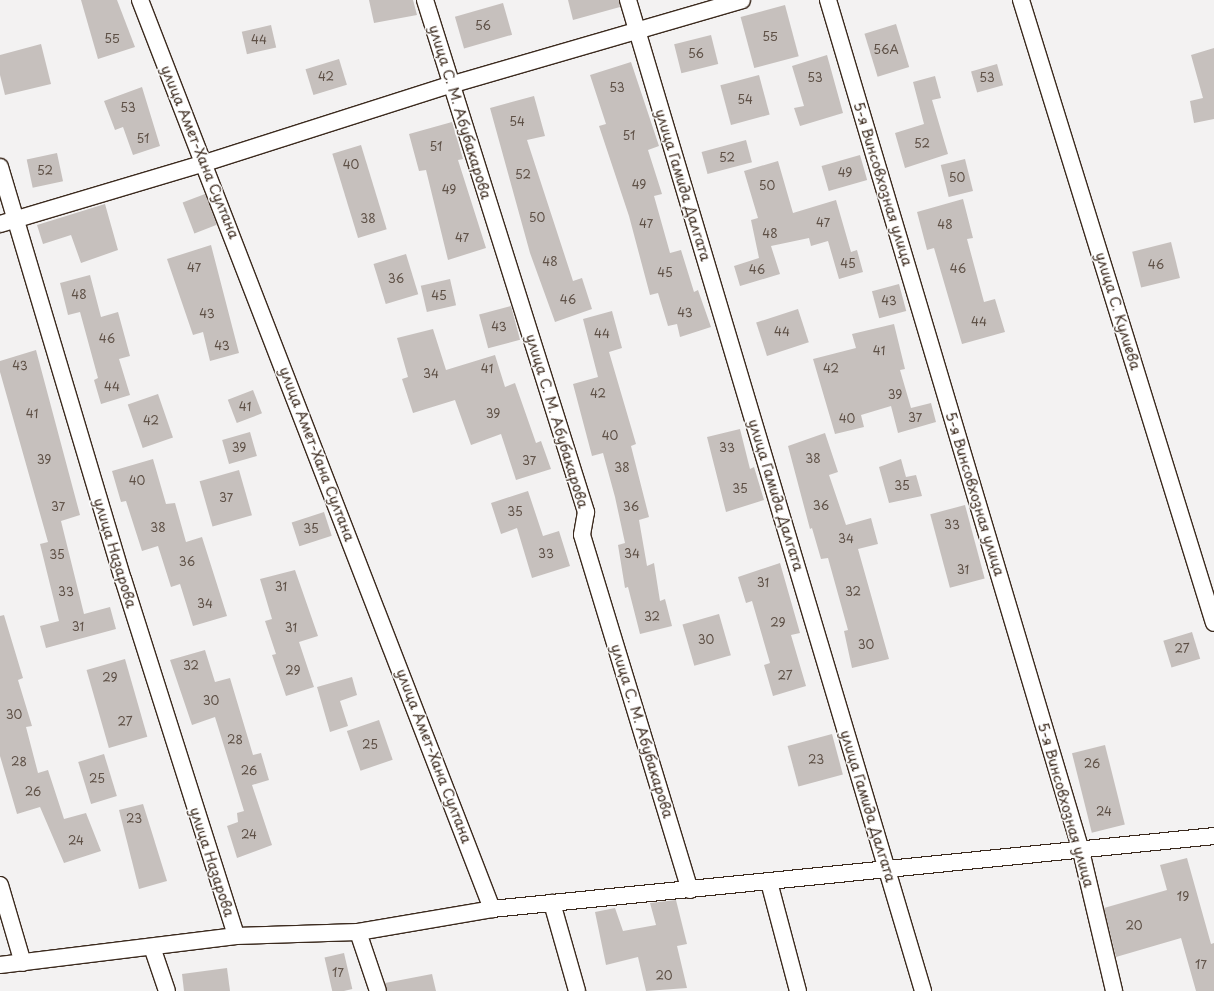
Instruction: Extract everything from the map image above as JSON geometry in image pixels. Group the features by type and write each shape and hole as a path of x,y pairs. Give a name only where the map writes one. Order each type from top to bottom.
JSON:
{"street":[{"name":"улица Амет-Хана Султана","path":"140,0 205,163 492,909"},
{"name":"улица С. М. Абубакарова","path":"425,0 450,85 586,512 582,535 690,890"},
{"name":"улица Гамида Далгата","path":"628,0 923,991"},
{"path":"0,224 205,163 450,85 742,0"},
{"name":"5-я Винсовхозная улица","path":"828,0 1081,850 1114,991"},
{"name":"улица С. Кулиева","path":"1021,0 1214,623"},
{"name":"улица Назарова","path":"0,167 123,579 236,936"},
{"path":"0,964 23,963 236,936 358,932 492,909 1214,836"},
{"path":"769,882 798,991"},
{"path":"0,885 23,963"},
{"path":"552,903 577,991"},
{"path":"358,932 378,991"},
{"path":"152,947 167,991"}],"building":[{"path":"81,0 117,0 135,47 98,59"},
{"path":"369,0 413,0 417,15 374,23"},
{"path":"568,0 619,0 620,7 573,20"},
{"path":"503,3 512,35 464,49 455,17"},
{"path":"785,5 799,56 754,68 741,17"},
{"path":"896,24 909,67 878,77 864,34"},
{"path":"271,25 276,47 247,54 242,32"},
{"path":"711,35 718,64 681,73 674,44"},
{"path":"41,44 51,84 5,95 0,75 0,55"},
{"path":"1214,48 1214,119 1194,123 1190,101 1203,98 1191,55"},
{"path":"827,55 843,113 800,126 794,108 804,106 792,66"},
{"path":"339,59 347,85 313,95 306,69"},
{"path":"631,62 659,146 648,150 662,194 654,196 670,253 681,250 694,292 698,290 711,327 680,337 677,324 668,326 658,293 650,295 629,216 599,126 606,124 590,75"},
{"path":"997,64 1003,85 977,93 971,71"},
{"path":"759,75 770,115 731,125 720,85"},
{"path":"935,76 941,98 932,100 948,154 905,168 895,133 924,124 913,82"},
{"path":"142,87 160,146 133,155 123,127 115,130 104,101"},
{"path":"534,96 545,136 527,140 573,281 582,278 592,309 555,322 530,253 490,108"},
{"path":"452,122 463,159 458,160 486,248 448,260 426,170 419,171 409,134"},
{"path":"746,140 752,162 708,174 702,152"},
{"path":"361,145 387,229 358,238 332,154"},
{"path":"57,153 63,181 33,188 27,159"},
{"path":"860,155 867,180 829,191 822,166"},
{"path":"965,159 973,191 949,197 941,165"},
{"path":"778,161 793,213 836,200 851,252 857,250 863,272 839,279 828,241 811,246 809,238 771,246 780,274 740,286 734,266 759,258 751,220 758,218 744,171"},
{"path":"205,194 217,225 194,233 183,203"},
{"path":"963,199 973,238 967,239 984,302 995,299 1005,332 962,344 934,248 927,250 917,212"},
{"path":"105,204 118,250 81,263 71,235 43,244 37,225"},
{"path":"1171,242 1180,278 1141,288 1132,252"},
{"path":"211,245 239,353 210,361 203,332 193,335 167,259"},
{"path":"406,254 418,294 386,304 373,264"},
{"path":"90,275 101,317 118,312 130,356 119,359 130,395 101,404 94,380 98,378 80,312 68,315 60,283"},
{"path":"450,279 456,305 427,312 421,286"},
{"path":"899,284 906,311 879,318 872,291"},
{"path":"511,306 520,340 488,348 479,315"},
{"path":"798,309 809,342 767,356 756,323"},
{"path":"612,311 622,348 609,352 636,444 631,446 649,517 639,520 647,566 654,563 660,601 665,599 672,626 640,634 628,587 625,588 618,545 625,543 615,497 603,453 592,456 573,384 598,377 583,319"},
{"path":"894,324 905,369 900,370 911,408 931,403 936,422 898,433 891,406 861,415 864,427 835,434 813,359 856,348 852,334"},
{"path":"433,329 446,370 495,355 505,387 515,383 536,443 541,441 551,469 516,480 501,434 471,445 455,400 413,413 402,379 408,377 397,338"},
{"path":"36,350 80,515 61,521 84,614 110,607 116,629 46,648 40,626 59,621 40,544 48,542 0,372 0,361"},
{"path":"253,390 262,413 237,423 228,400"},
{"path":"158,394 173,437 143,448 128,404"},
{"path":"740,429 750,469 754,467 764,500 726,512 707,437"},
{"path":"250,432 257,456 229,464 222,440"},
{"path":"825,433 838,472 829,475 846,525 871,518 878,544 858,549 889,659 852,668 844,631 848,630 828,558 821,559 812,528 810,529 788,446"},
{"path":"153,459 166,504 175,503 186,542 202,537 227,616 193,626 180,584 171,587 158,546 142,551 126,501 121,502 112,471"},
{"path":"901,459 906,477 916,475 922,496 889,503 879,467"},
{"path":"239,470 252,515 213,526 200,481"},
{"path":"528,491 543,536 559,531 570,566 532,578 517,528 501,534 491,503"},
{"path":"965,505 985,578 950,588 930,514"},
{"path":"324,512 332,536 299,546 292,523"},
{"path":"780,563 800,633 791,635 806,686 773,696 764,665 770,663 752,601 746,603 738,577"},
{"path":"295,570 318,636 299,642 314,687 286,696 272,655 276,654 265,621 272,619 260,579"},
{"path":"719,614 731,655 694,666 682,624"},
{"path":"4,615 23,678 18,680 32,726 26,727 38,773 48,770 64,819 86,813 101,851 64,863 40,807 17,814 0,756 0,616"},
{"path":"1192,632 1200,659 1171,668 1163,641"},
{"path":"205,650 215,682 230,678 253,755 261,753 269,780 252,785 272,845 237,858 227,826 238,822 237,813 244,811 215,717 192,725 170,660"},
{"path":"125,659 147,737 109,748 87,670"},
{"path":"352,677 357,695 340,701 348,726 330,732 317,687"},
{"path":"379,720 393,760 361,771 347,731"},
{"path":"832,734 843,775 798,786 788,746"},
{"path":"1105,745 1125,825 1092,833 1072,753"},
{"path":"104,754 117,796 91,804 78,762"},
{"path":"143,804 167,881 139,889 119,810"},
{"path":"1187,858 1211,944 1214,943 1214,991 1196,991 1181,938 1116,957 1104,908 1167,890 1160,865"},
{"path":"676,900 687,944 677,946 687,988 646,991 638,957 606,965 595,912 615,908 623,931 656,925 650,903"},
{"path":"344,953 352,989 332,991 325,957"},
{"path":"227,968 230,991 184,991 182,974"},
{"path":"432,974 436,991 387,991 385,983"}]}
